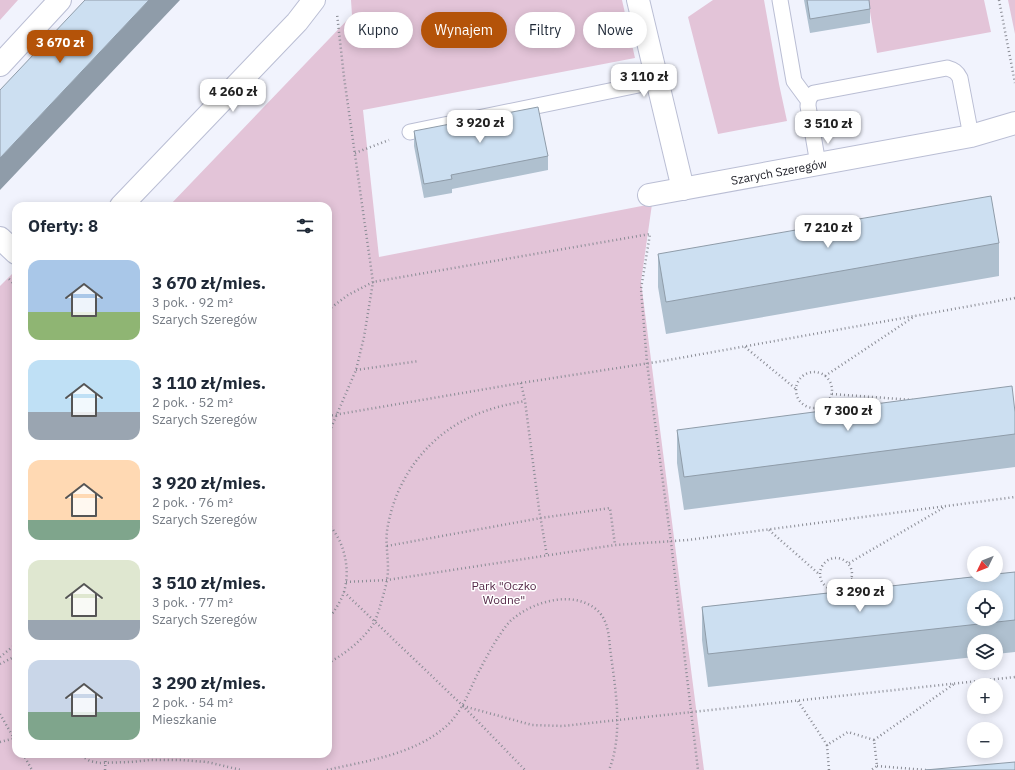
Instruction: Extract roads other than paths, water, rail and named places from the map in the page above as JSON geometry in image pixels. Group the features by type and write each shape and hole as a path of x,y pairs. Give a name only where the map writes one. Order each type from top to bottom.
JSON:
{"street":[{"path":"0,65 60,0"},
{"path":"125,202 297,22 314,0"},
{"path":"638,0 683,189"},
{"name":"Szarych Szeregów","path":"649,195 971,136 1015,123"},
{"path":"0,238 12,249"}],"lane":[{"path":"780,0 794,81 808,100"},
{"path":"818,164 808,106 808,100 814,93 947,68 953,69 958,73 960,78 971,136"},
{"path":"410,132 658,81"}],"park label":[{"name":"Park \"Oczko Wodne\"","path":"504,592"}]}
